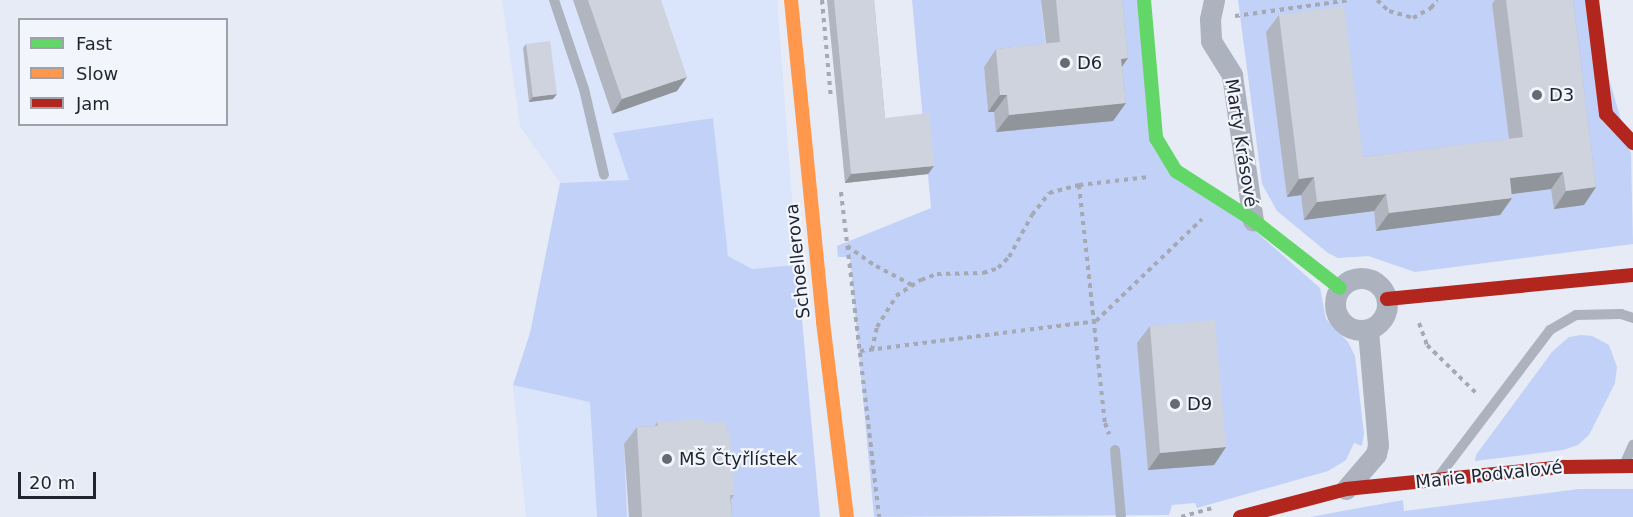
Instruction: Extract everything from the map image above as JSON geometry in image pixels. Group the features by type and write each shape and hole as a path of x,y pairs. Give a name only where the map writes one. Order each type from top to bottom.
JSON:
{"street":[{"name":"Schoellerova","path":"791,0 822,322 847,517"},
{"name":"Marty Krásové","path":"1144,0 1156,138 1176,171 1253,220 1340,288"},
{"path":"1592,0 1606,114 1633,143"},
{"name":"Marty Krásové","path":"1212,9 1212,41 1232,75 1253,220"},
{"path":"1388,299 1614,275 1633,275"},
{"path":"1354,278 1372,280 1379,284 1388,299 1384,318 1368,330 1352,329 1339,319 1334,303 1340,288 1354,278"},
{"path":"1346,489 1376,454 1368,330"},
{"name":"Marie Podvalové","path":"1240,517 1346,489 1564,467 1628,466"}],"lane":[{"path":"554,0 584,89 604,175"},
{"path":"1436,480 1550,330 1576,315 1621,314 1633,318"},
{"path":"1628,466 1633,445"},
{"path":"1115,450 1122,517"}],"path":[{"path":"822,0 832,106"},
{"path":"1212,9 1350,0"},
{"path":"1377,0 1389,11 1413,18 1431,8 1437,0"},
{"path":"872,350 877,327 896,296 912,285 937,274 983,273 998,268 1009,257 1032,214 1049,193 1079,185 1149,177 1176,171"},
{"path":"1079,185 1096,321 1105,423 1115,450"},
{"path":"840,188 879,517"},
{"path":"860,351 1096,321 1221,200"},
{"path":"847,246 876,266 912,285"},
{"path":"1414,295 1416,316 1427,345 1478,395"},
{"path":"1471,404 1484,387"},
{"path":"1180,517 1225,505"}],"shaded area":[{"path":"502,0 777,0 797,265 752,269 728,256 713,118 614,133 630,180 560,183 520,126"},
{"path":"912,0 1041,0 1047,60 1108,0 1139,0 1154,142 1320,288 1326,319 1348,342 1355,356 1364,434 1362,446 1354,443 1346,460 1328,471 1197,508 1195,503 1172,505 1169,515 874,517 850,257 838,257 837,246 931,208","holes":["1047,60 994,112 988,112 984,67"]},
{"path":"1238,0 1526,0 1492,4 1513,168 1301,195 1305,220 1374,211 1376,230 1497,196 1551,189 1559,0 1586,0 1631,154 1633,244 1415,272 1368,256 1338,258 1328,253 1277,211 1262,184"},
{"path":"713,118 728,256 752,269 797,265 820,517 718,517 624,445 627,517 597,517 590,402 513,385 530,333 560,183 629,180 613,133"},
{"path":"1592,336 1609,345 1617,367 1615,383 1589,435 1578,445 1563,450 1475,461 1476,455 1552,352 1569,337"},
{"path":"513,385 590,401 820,517 526,517"},
{"path":"1579,489 1633,489 1633,517 1310,517 1403,500 1404,511"}],"building":[{"path":"588,0 661,0 687,77 622,99"},
{"path":"834,0 874,0 885,118 929,113 934,166 851,174"},
{"name":"D6","path":"1056,0 1122,0 1128,58 1121,59 1126,103 1009,115 1007,95 1000,95 996,49 1060,42"},
{"name":"D3","path":"1506,0 1573,0 1596,187 1566,191 1563,172 1510,178 1512,198 1389,213 1386,194 1317,202 1314,177 1299,179 1279,15 1344,6 1363,157 1523,137"},
{"path":"550,41 557,94 533,97 526,44"},
{"name":"D9","path":"1215,320 1226,447 1160,453 1150,326"},
{"path":"705,419 705,423 726,422 727,434 730,434 734,495 730,495 732,517 642,517 637,427 658,426 657,422"}],"traffic: fast":[{"path":"1144,0 1156,138 1176,171 1253,220 1340,288"}],"traffic: slow":[{"path":"791,0 823,322 847,517"}],"traffic: jam":[{"path":"1592,0 1606,114 1633,143"},
{"path":"1387,299 1633,275"},
{"path":"1240,517 1346,489 1564,467 1633,466"}],"place":[{"name":"D6","path":"1065,63"},
{"name":"D3","path":"1537,95"},
{"name":"D9","path":"1175,404"},
{"name":"MŠ Čtyřlístek","path":"667,459"}]}
